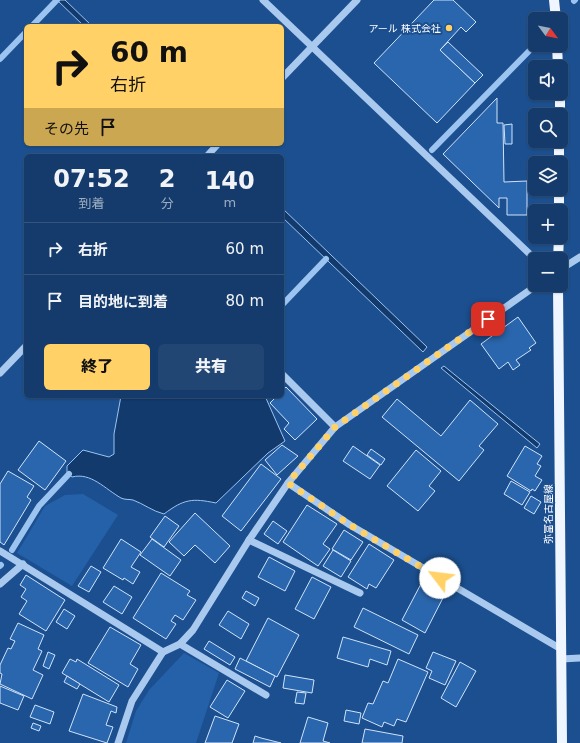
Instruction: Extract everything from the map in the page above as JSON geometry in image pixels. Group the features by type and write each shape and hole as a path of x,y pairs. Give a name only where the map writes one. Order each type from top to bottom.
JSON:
{"main road":[{"path":"554,0 555,12"},
{"name":"弥富名古屋線","path":"558,292 562,743"}],"street":[{"path":"263,0 528,252"},
{"path":"284,76 357,0"},
{"path":"209,154 216,146"},
{"path":"568,265 580,257"},
{"path":"118,743 132,701 163,652 180,644 193,630 249,540 288,483 335,427 528,291"},
{"path":"0,373 24,348"},
{"path":"284,376 335,427"},
{"path":"288,483 350,525 561,654 580,658"},
{"path":"249,540 360,593"},
{"path":"0,551 163,652"},
{"path":"0,584 23,564"},
{"path":"180,644 266,695"}],"shaded area":[{"path":"57,0 65,0 90,24 82,24"},
{"path":"284,210 427,347 423,352 284,219"},
{"path":"444,366 540,444 537,448 441,368"},
{"path":"121,398 266,398 285,441 268,453 216,503 201,500 188,501 177,505 164,514 133,500 121,498 92,479 79,476 72,477 67,473 67,466 83,450 109,457 114,454 114,434"},
{"path":"83,494 118,515 72,586 17,553 45,506 65,495"},
{"path":"184,653 219,673 196,743 126,743 136,711 149,690"}],"building":[{"path":"434,0 453,0 476,22 466,32 461,27 440,50 475,83 437,123 374,63"},
{"path":"448,42 483,75 475,83 440,50"},
{"path":"497,98 497,123 503,123 504,182 527,181 527,215 507,215 507,198 499,198 499,208 443,154"},
{"path":"512,124 512,144 505,144 504,125"},
{"path":"518,317 536,343 529,348 531,350 516,360 520,365 513,370 508,362 499,369 481,344"},
{"path":"286,387 317,419 295,440 284,429 289,423 270,403 275,398 284,398 284,389"},
{"path":"397,399 441,436 470,400 498,424 479,446 484,450 459,481 382,417"},
{"path":"39,441 66,461 45,490 18,470"},
{"path":"282,445 298,456 277,475 265,460"},
{"path":"353,446 380,465 370,479 343,461"},
{"path":"525,446 542,456 537,464 541,466 535,476 542,480 535,491 532,489 531,491 507,476"},
{"path":"371,449 385,459 381,465 367,455"},
{"path":"416,450 441,471 429,486 435,491 418,511 387,486"},
{"path":"261,464 281,479 241,531 222,516"},
{"path":"8,471 34,486 27,497 31,500 4,545 0,542 0,484"},
{"path":"511,481 530,492 522,505 504,494"},
{"path":"531,496 541,502 534,514 524,508"},
{"path":"307,505 337,524 323,544 330,549 318,566 283,542"},
{"path":"195,513 230,546 215,563 195,545 184,556 169,542"},
{"path":"165,516 179,526 164,547 150,537"},
{"path":"273,521 287,531 278,544 264,534"},
{"path":"344,530 363,542 351,560 332,549"},
{"path":"121,539 141,552 131,567 140,572 133,584 103,568"},
{"path":"152,539 181,560 170,576 140,555"},
{"path":"369,544 394,560 376,588 369,584 367,589 348,577"},
{"path":"333,550 351,561 341,577 323,566"},
{"path":"269,557 295,571 285,591 258,577"},
{"path":"91,566 101,572 89,592 78,586"},
{"path":"161,573 190,591 187,595 196,600 183,620 175,615 171,621 176,624 166,639 133,618"},
{"path":"26,575 65,600 46,631 19,614 27,601 21,597 26,589 20,585"},
{"path":"312,577 331,587 314,619 295,609"},
{"path":"423,580 446,592 425,633 402,620"},
{"path":"114,586 132,597 122,614 103,602"},
{"path":"246,591 259,598 255,606 242,598"},
{"path":"363,608 418,635 409,654 354,627"},
{"path":"64,609 75,616 67,629 56,622"},
{"path":"228,611 249,624 241,639 219,625"},
{"path":"268,618 299,635 277,677 246,661"},
{"path":"18,623 44,635 38,649 42,651 33,670 43,675 32,699 0,684 2,674 0,673 0,665 8,648 11,649 15,641 10,639"},
{"path":"110,627 141,645 130,664 138,669 128,687 88,663"},
{"path":"343,637 391,651 387,665 370,659 368,667 337,658"},
{"path":"209,641 235,657 230,665 204,649"},
{"path":"48,652 55,655 49,669 43,666"},
{"path":"433,652 456,661 445,685 429,678 432,671 426,668"},
{"path":"240,658 275,676 270,687 235,669"},
{"path":"70,659 76,662 77,659 119,685 109,702 62,673"},
{"path":"398,659 428,672 406,722 397,719 394,726 384,722 382,727 362,718 368,703 373,704 383,681 388,683"},
{"path":"460,662 476,671 456,707 441,698"},
{"path":"285,675 314,680 312,693 283,688"},
{"path":"67,676 80,684 77,689 64,682"},
{"path":"227,680 245,691 228,718 210,707"},
{"path":"0,686 24,696 18,710 0,703"},
{"path":"297,692 306,693 304,704 295,703"},
{"path":"83,694 117,707 116,713 111,711 106,725 113,727 107,743 69,731"},
{"path":"35,705 54,712 50,724 30,717"},
{"path":"346,710 361,713 359,724 344,721"},
{"path":"215,716 239,724 232,743 205,743"},
{"path":"308,717 328,723 323,741 330,743 300,743"},
{"path":"33,723 41,726 39,731 31,728"},
{"path":"365,729 403,736 402,743 362,743"},
{"path":"255,736 261,738 281,743 253,743"}],"waterway":[{"path":"34,24 57,0"},
{"path":"0,59 24,34"},
{"path":"432,150 528,52"},
{"path":"284,303 326,259"},
{"path":"12,550 39,506 69,474"}],"place":[{"name":"アール 株式会社","path":"449,28"}],"route":[{"path":"440,578 350,525 288,483 335,427 488,319"}]}
